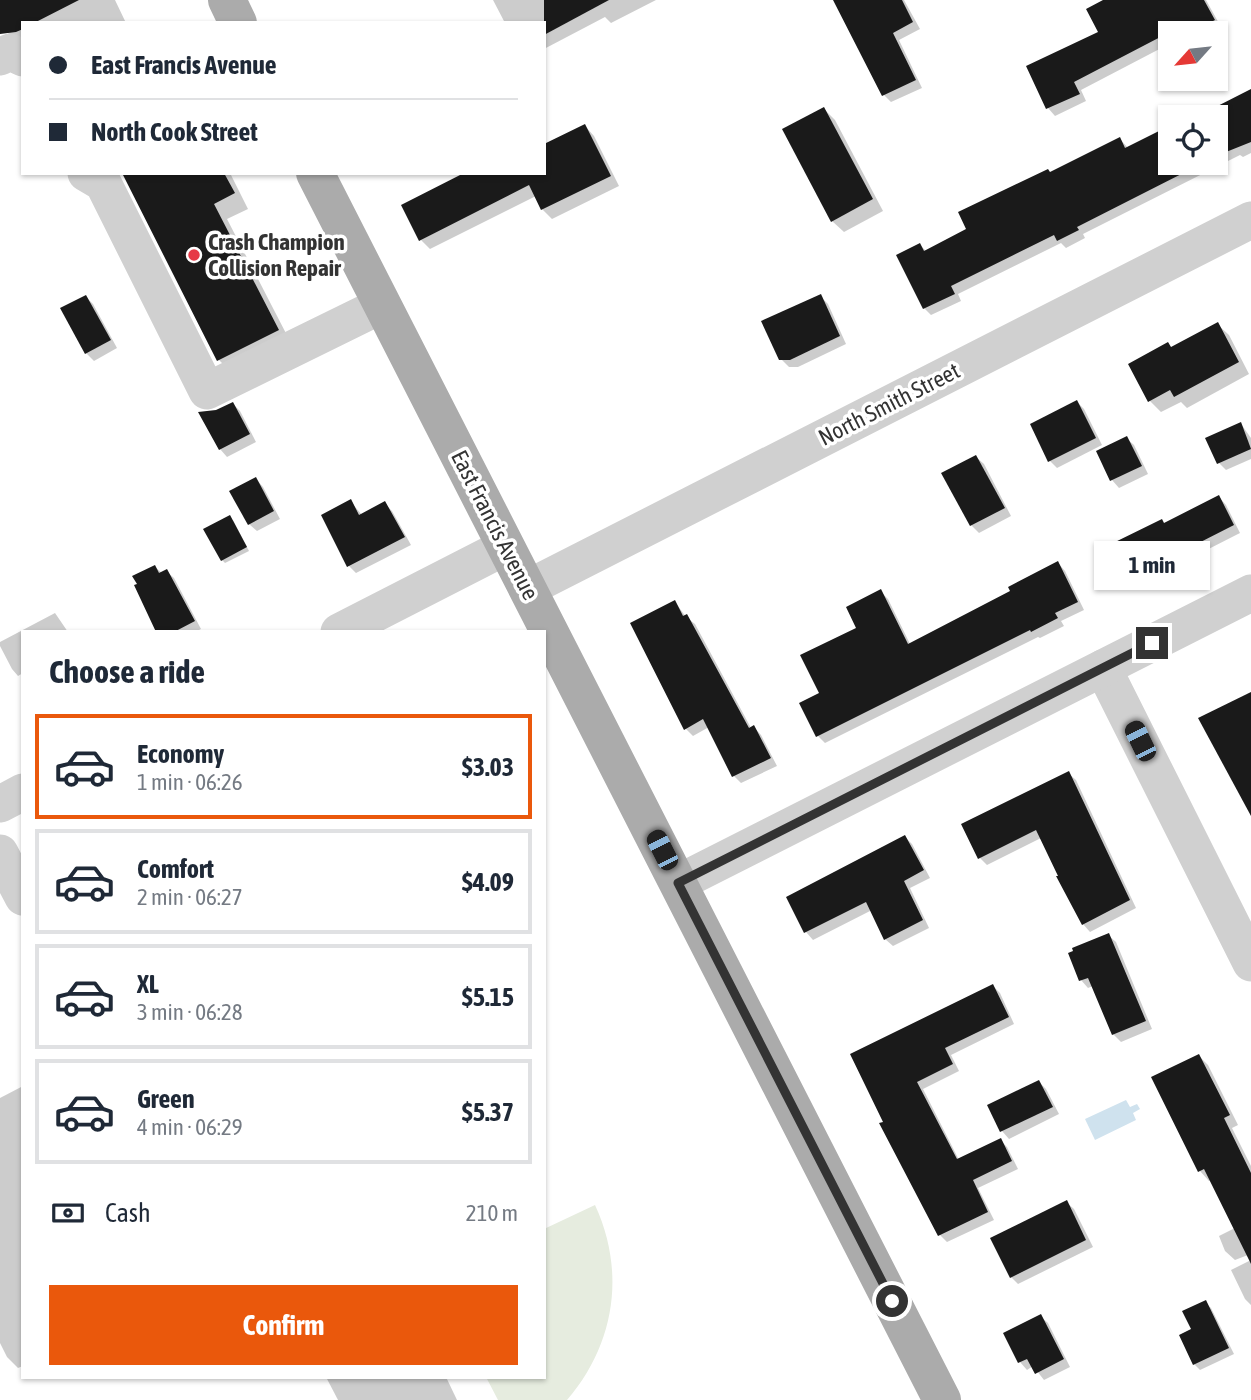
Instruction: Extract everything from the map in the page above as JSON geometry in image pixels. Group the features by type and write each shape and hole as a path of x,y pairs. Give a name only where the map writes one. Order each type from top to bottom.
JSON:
{"main road":[{"path":"227,0 237,21"},
{"name":"East Francis Avenue","path":"316,175 942,1400"}],"street":[{"path":"0,57 10,52 21,57"},
{"path":"89,175 103,183 207,391 382,305"},
{"name":"North Smith Street","path":"528,588 1251,220"},
{"path":"343,630 505,547"},
{"path":"678,883 1251,593"},
{"path":"1103,668 1251,962"},
{"path":"0,804 21,793"},
{"path":"0,853 21,893"}],"shaded area":[{"path":"595,1205 605,1230 612,1281 611,1307 605,1331 596,1355 567,1400 498,1400 487,1379 546,1379 546,1228"}],"water":[{"path":"1126,1100 1130,1107 1137,1104 1140,1109 1133,1113 1136,1120 1095,1140 1085,1119"}],"building":[{"path":"0,0 79,0 38,21 21,21 21,30 0,34"},
{"path":"544,0 609,0 546,34"},
{"path":"833,0 902,0 913,22 893,33 916,80 882,96"},
{"path":"1103,0 1204,0 1215,20 1158,21 1158,38 1074,82 1080,94 1046,109 1026,66 1098,32 1086,9"},
{"path":"1251,89 1251,142 1228,151 1228,105 1220,105"},
{"path":"824,107 873,199 831,222 782,129"},
{"path":"585,124 611,176 541,210 529,185 419,241 401,205 460,175 546,175 546,143"},
{"path":"1158,132 1158,175 1179,175 1077,227 1079,230 1057,241 1054,235 951,286 955,294 923,309 896,255 920,243 924,251 966,229 958,212 1048,169 1050,172 1120,137 1125,148"},
{"name":"Crash Champion Collision Repair","path":"123,175 225,175 235,193 214,204 279,330 217,361"},
{"path":"821,294 840,336 790,360 779,360 761,321"},
{"path":"86,295 111,340 85,354 60,308"},
{"path":"1218,322 1239,362 1174,397 1170,390 1148,402 1128,364 1168,342 1171,347"},
{"path":"1077,400 1096,438 1048,462 1030,424"},
{"path":"233,402 250,434 219,450 198,412 216,410"},
{"path":"1241,422 1251,449 1217,464 1205,438"},
{"path":"1127,436 1142,466 1110,481 1096,451"},
{"path":"976,455 1005,508 970,526 941,473"},
{"path":"256,477 274,511 248,525 229,491"},
{"path":"1219,495 1234,525 1125,584 1107,546 1162,519 1164,523"},
{"path":"351,499 359,515 385,501 405,537 347,567 321,515"},
{"path":"230,515 247,547 221,561 203,529"},
{"path":"1058,561 1078,602 1055,613 1058,618 816,737 799,703 819,693 800,655 856,628 846,607 881,589 908,644 1010,591 1008,587"},
{"path":"155,565 159,573 167,569 195,621 178,630 155,630 132,576"},
{"path":"675,600 683,616 687,614 749,728 754,725 771,758 732,777 703,719 684,730 630,623"},
{"path":"1251,692 1251,816 1198,718"},
{"path":"1069,771 1130,900 1082,925 1036,830 978,859 961,824"},
{"path":"905,835 924,870 904,881 923,920 884,940 866,902 804,933 786,897"},
{"path":"1109,933 1146,1021 1112,1035 1088,978 1079,981 1068,953 1073,951 1072,948"},
{"path":"993,984 1009,1017 945,1048 953,1064 917,1082 957,1159 1001,1138 1012,1161 973,1180 988,1212 938,1236 879,1123 883,1122 850,1054"},
{"path":"1199,1054 1230,1115 1224,1118 1251,1173 1251,1264 1204,1169 1198,1172 1151,1077"},
{"path":"1039,1080 1053,1107 1000,1132 987,1105"},
{"path":"1067,1200 1086,1240 1010,1278 990,1238"},
{"path":"1206,1300 1229,1348 1193,1365 1179,1335 1191,1329 1182,1311"},
{"path":"1041,1314 1064,1359 1035,1374 1027,1359 1018,1363 1003,1333"}],"place":[{"name":"Crash Champion Collision Repair","path":"194,255"}],"route":[{"path":"892,1301 678,883 1152,643"}]}
